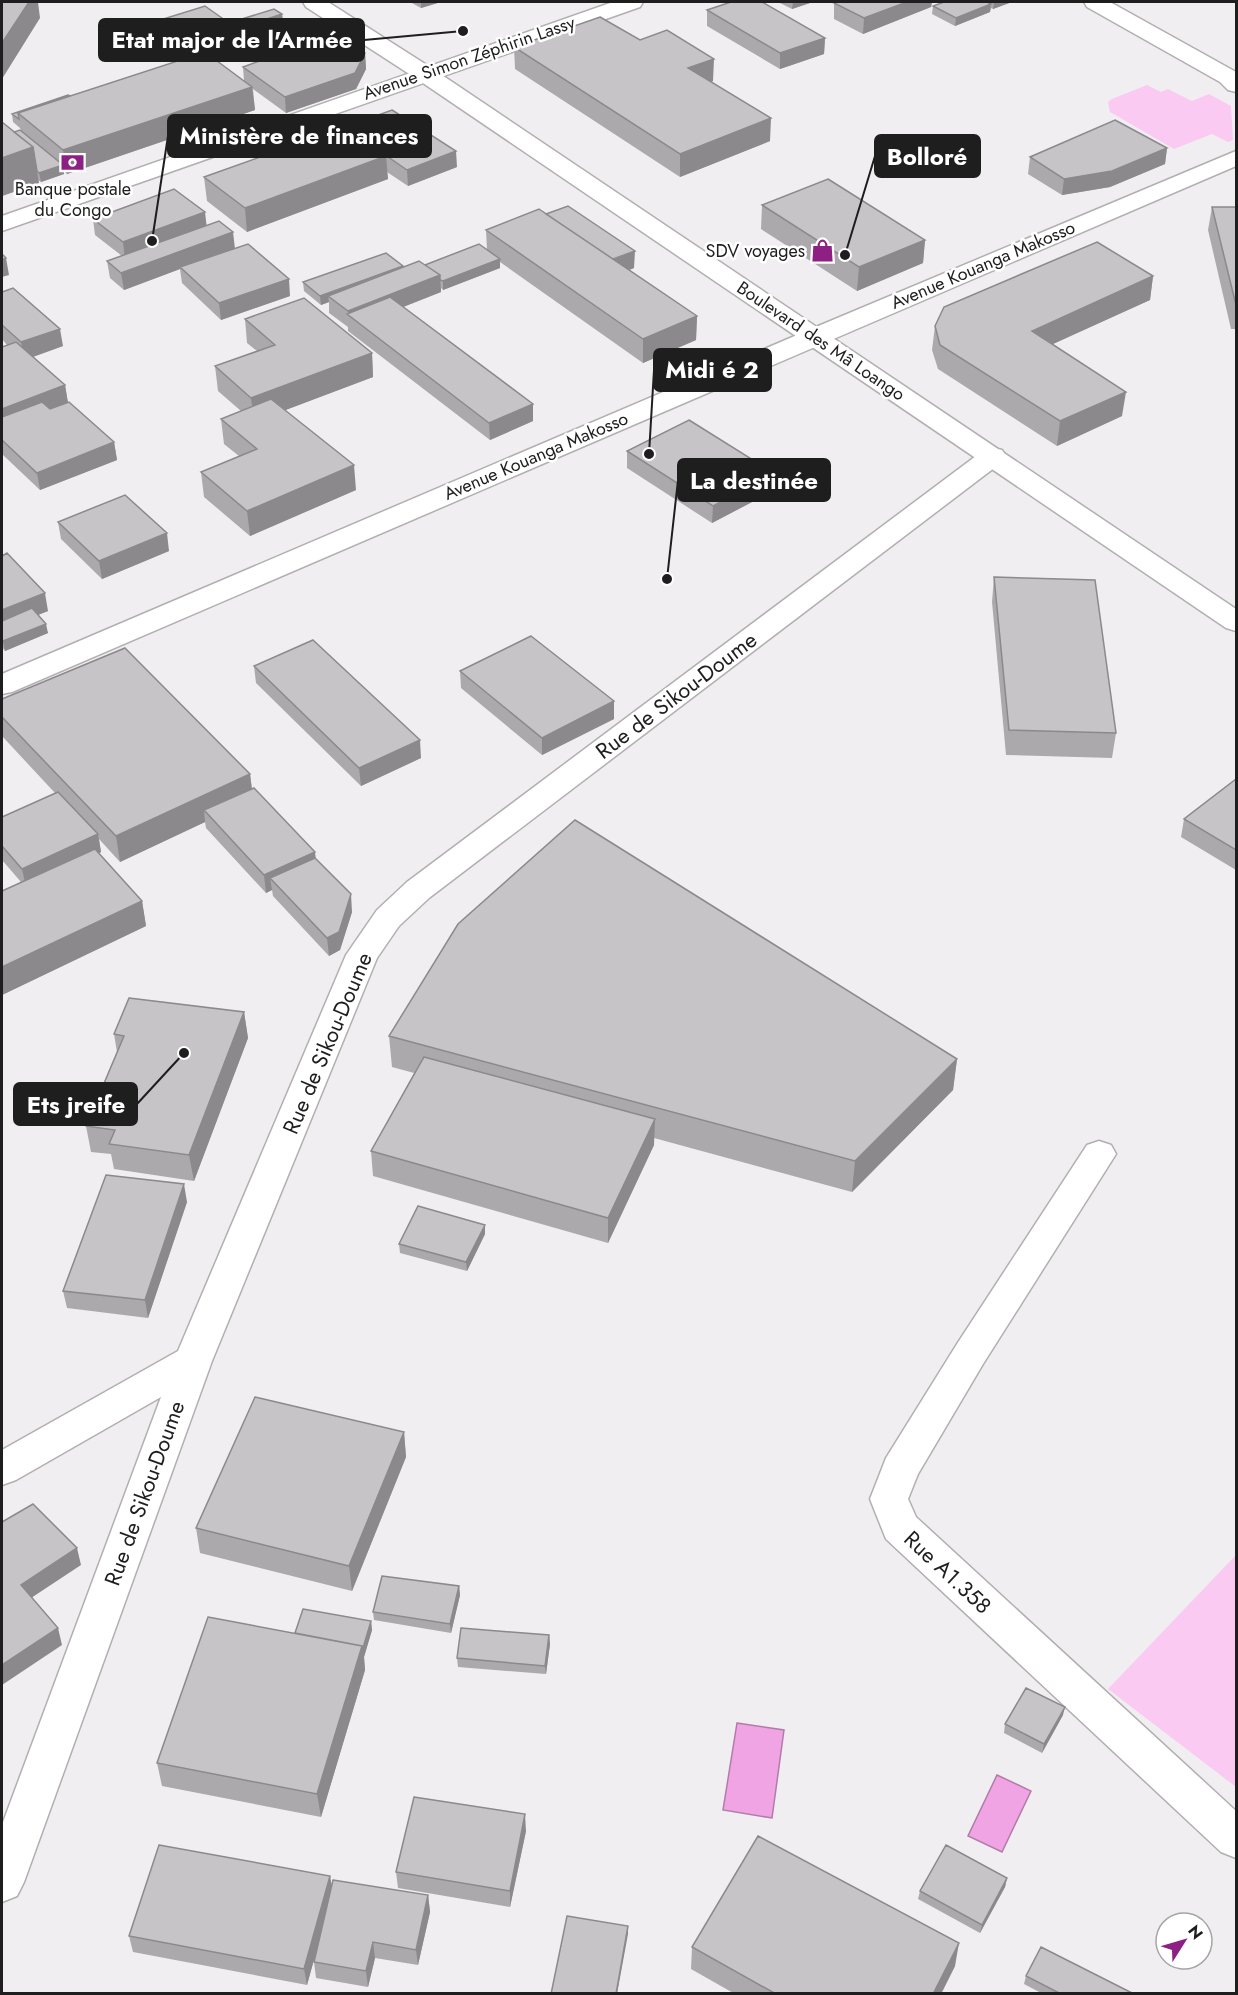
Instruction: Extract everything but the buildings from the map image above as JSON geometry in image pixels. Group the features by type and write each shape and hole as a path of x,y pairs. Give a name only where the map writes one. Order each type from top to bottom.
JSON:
{"street":[{"name":"Boulevard des Mâ Loango","path":"314,2 425,74 1236,622"},
{"name":"Avenue Simon Zéphirin Lassy","path":"2,224 632,2"},
{"path":"1095,2 1228,77 1236,85"},
{"name":"Avenue Kouanga Makosso","path":"2,685 1236,158"},
{"name":"Rue de Sikou-Doume","path":"2,1882 193,1361 362,955 388,918 428,882 993,456"},
{"name":"Rue A1.358","path":"1099,1154 970,1354 900,1469 889,1499 900,1527 1236,1838"},
{"path":"2,1469 193,1361"}],"shaded area":[{"path":"1147,85 1161,92 1168,89 1192,101 1209,94 1231,106 1233,140 1228,142 1212,134 1174,149 1110,112 1108,102 1112,99"},
{"path":"1236,1555 1236,1787 1108,1689"},
{"path":"737,1723 784,1730 772,1818 723,1810"},
{"path":"997,1775 1031,1791 1002,1852 968,1836"}],"place":[{"name":"Etat major de l'Armée","path":"463,31"},
{"name":"Banque postale du Congo","path":"73,163"},
{"name":"Ministère de finances","path":"152,241"},
{"name":"SDV voyages","path":"823,251"},
{"name":"Bolloré","path":"845,255"},
{"name":"Midi é 2","path":"649,454"},
{"name":"La destinée","path":"667,579"},
{"name":"Ets jreife","path":"184,1053"}]}
